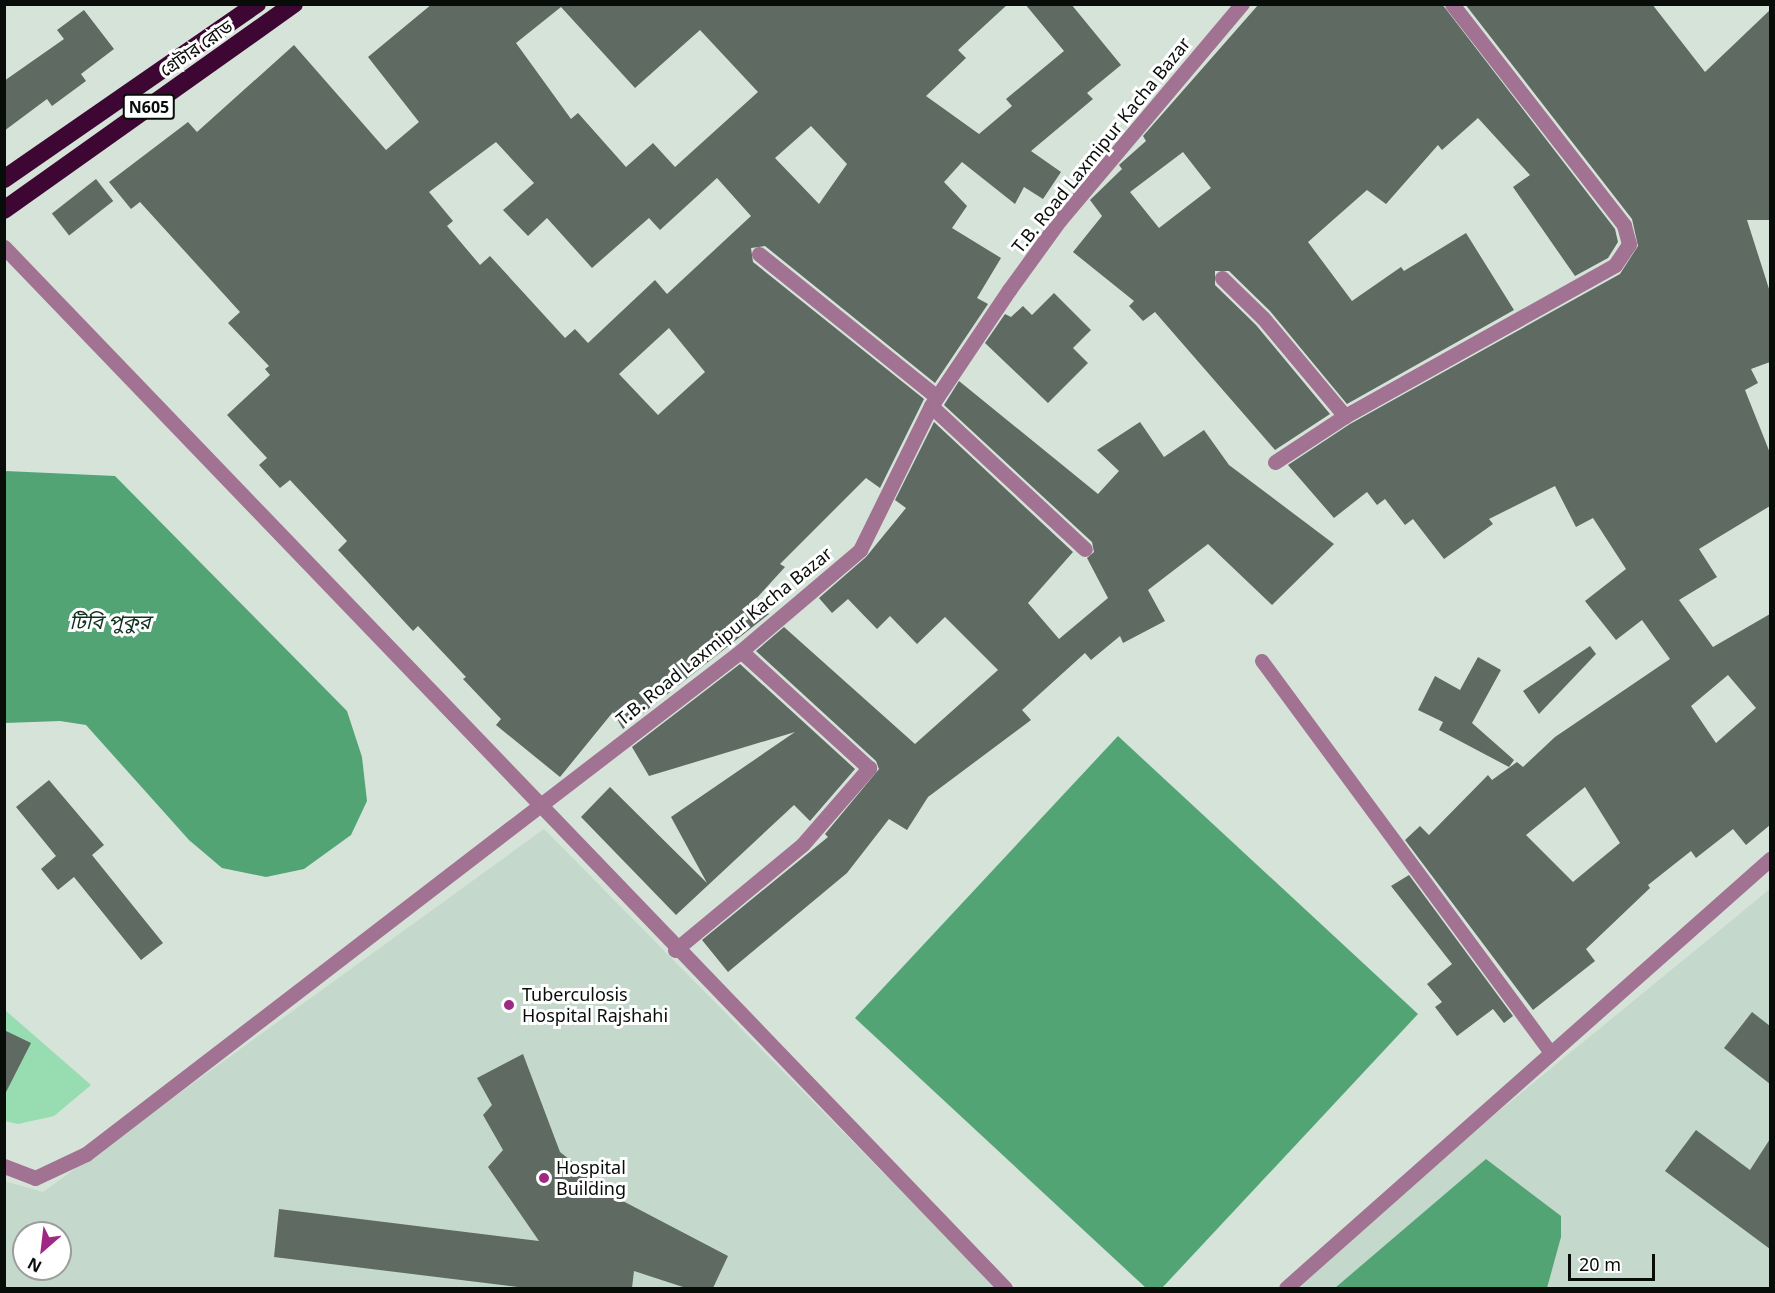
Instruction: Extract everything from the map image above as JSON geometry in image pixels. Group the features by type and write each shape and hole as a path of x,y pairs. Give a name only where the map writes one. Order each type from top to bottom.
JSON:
{"highway":[{"name":"গ্রেটার রোড","path":"4,179 257,4"},
{"name":"গ্রেটার রোড","path":"4,210 294,4"},
{"path":"122,98 135,116"}],"street":[{"name":"T.B. Road Laxmipur Kacha Bazar","path":"4,1166 35,1178 87,1154 540,808 741,651 860,550 934,402 1059,221 1242,4"},
{"path":"1275,462 1346,416 1615,264 1629,244 1624,225 1452,4"},
{"path":"4,247 675,950 1005,1288"},
{"path":"759,254 934,402 1085,549"},
{"path":"1222,278 1346,416"},
{"path":"675,950 803,844 869,768 741,651"},
{"path":"1286,1288 1770,859"}],"lane":[{"path":"1262,661 1552,1054"}],"shaded area":[{"name":"Tuberculosis Hospital Rajshahi","path":"544,829 997,1288 5,1288 4,1181 43,1192"},
{"path":"1770,889 1770,1288 1283,1288"},
{"path":"5,1010 91,1085 54,1116 18,1124 5,1121"}],"water":[{"name":"টিবি পুকুর","path":"5,471 115,476 347,711 362,757 367,801 351,835 304,869 266,877 222,868 189,840 86,725 60,721 5,723"},
{"path":"1118,736 1418,1014 1162,1288 1146,1288 855,1018"},
{"path":"1486,1159 1561,1216 1561,1237 1547,1288 1335,1288"}],"building":[{"path":"432,4 1008,4 958,50 966,58 926,96 979,134 1012,106 1006,99 1064,51 1025,4 1071,4 1121,65 1087,93 1093,99 1031,151 1061,172 1043,199 1024,187 1015,204 962,162 944,182 967,206 952,228 1001,258 977,298 988,304 935,383 765,246 751,248 753,262 924,399 880,488 866,478 780,564 785,567 754,601 769,614 623,729 613,712 560,777 496,725 501,719 463,679 466,677 418,626 413,631 338,550 347,541 290,480 280,488 259,465 267,458 227,415 270,375 265,369 269,366 228,323 240,312 140,202 131,209 109,182 188,122 197,132 294,45 386,150 419,122 368,57","holes":["561,7 635,88 700,30 758,92 675,167 653,143 626,167 578,113 571,119 516,43","811,126 847,164 819,204 775,158","496,142 534,183 503,210 528,236 547,218 592,268 649,218 660,230 717,178 751,216 667,294 655,280 588,343 575,329 565,338 490,256 480,265 447,226 453,221 429,192","669,328 705,372 658,415 619,374"]},
{"path":"1259,4 1442,4 1615,229 1618,242 1608,258 1575,276 1513,187 1530,175 1478,118 1442,150 1438,145 1386,204 1367,190 1308,242 1352,301 1401,267 1404,271 1466,233 1514,310 1347,404 1270,311 1229,271 1215,271 1215,285 1256,325 1330,414 1275,450 1155,312 1143,321 1129,306 1134,301 1073,252 1102,216 1090,200 1122,169 1119,165 1146,141 1143,136","holes":["1183,152 1211,188 1159,228 1130,192"]},
{"path":"1465,4 1652,4 1705,72 1770,10 1770,220 1747,220 1770,292 1770,362 1751,369 1758,383 1745,390 1770,453 1770,506 1699,549 1717,577 1679,600 1713,647 1770,614 1770,825 1746,845 1733,829 1696,858 1691,851 1648,885 1650,888 1586,949 1595,961 1533,1010 1405,840 1420,826 1429,835 1488,775 1492,780 1517,762 1523,767 1555,737 1670,659 1642,620 1616,640 1585,601 1626,569 1593,518 1576,527 1555,486 1489,519 1493,524 1444,559 1413,519 1405,525 1385,499 1377,505 1367,492 1334,518 1288,465 1350,424 1620,274 1638,246 1632,219","holes":["1728,675 1756,708 1716,743 1691,706","1585,787 1620,843 1573,882 1526,835"]},
{"path":"84,10 114,49 81,74 86,81 52,106 47,99 4,131 4,81 64,39 57,30"},
{"path":"96,179 113,201 69,236 52,213"},
{"path":"1054,293 1091,330 1073,348 1088,363 1048,403 985,343 1005,314 1011,317 1023,306 1032,315"},
{"path":"959,381 1098,494 1119,471 1097,450 1140,422 1164,457 1204,430 1229,465 1334,544 1272,605 1208,544 1148,590 1165,621 1123,643 1120,636 1091,660 1085,653 1022,710 1031,720 928,797 907,830 889,819 847,873 728,972 702,940 828,837 825,834 879,769 876,761 756,651 784,627 915,744 998,670 945,617 917,644 890,616 877,629 848,599 832,613 819,598 866,557 906,508 895,500 934,422 1073,552 1028,603 1059,639 1108,598 1087,558 1094,552 1092,542 944,405"},
{"path":"1590,646 1596,654 1539,714 1523,691"},
{"path":"1478,657 1501,670 1472,723 1514,760 1509,767 1439,730 1443,722 1418,710 1435,676 1460,690"},
{"path":"740,664 855,769 810,821 794,805 676,915 581,817 610,787 707,883 671,817 795,732 649,776 632,747"},
{"path":"49,780 104,845 92,855 163,943 141,960 74,877 58,890 41,869 56,856 16,807"},
{"path":"1409,875 1513,1016 1504,1023 1493,1009 1457,1036 1435,1007 1442,1002 1427,984 1452,964 1391,886"},
{"path":"1752,1012 1770,1026 1770,1084 1724,1048"},
{"path":"4,1030 31,1043 4,1096"},
{"name":"Hospital Building","path":"523,1054 560,1152 619,1199 728,1256 713,1288 686,1288 634,1271 632,1288 526,1288 274,1257 279,1209 539,1241 488,1167 503,1150 483,1115 492,1105 477,1078"},
{"path":"1696,1130 1750,1170 1770,1139 1770,1249 1665,1171"}],"place":[{"name":"Tuberculosis Hospital Rajshahi","path":"509,1005"},
{"name":"Hospital Building","path":"544,1178"}]}
